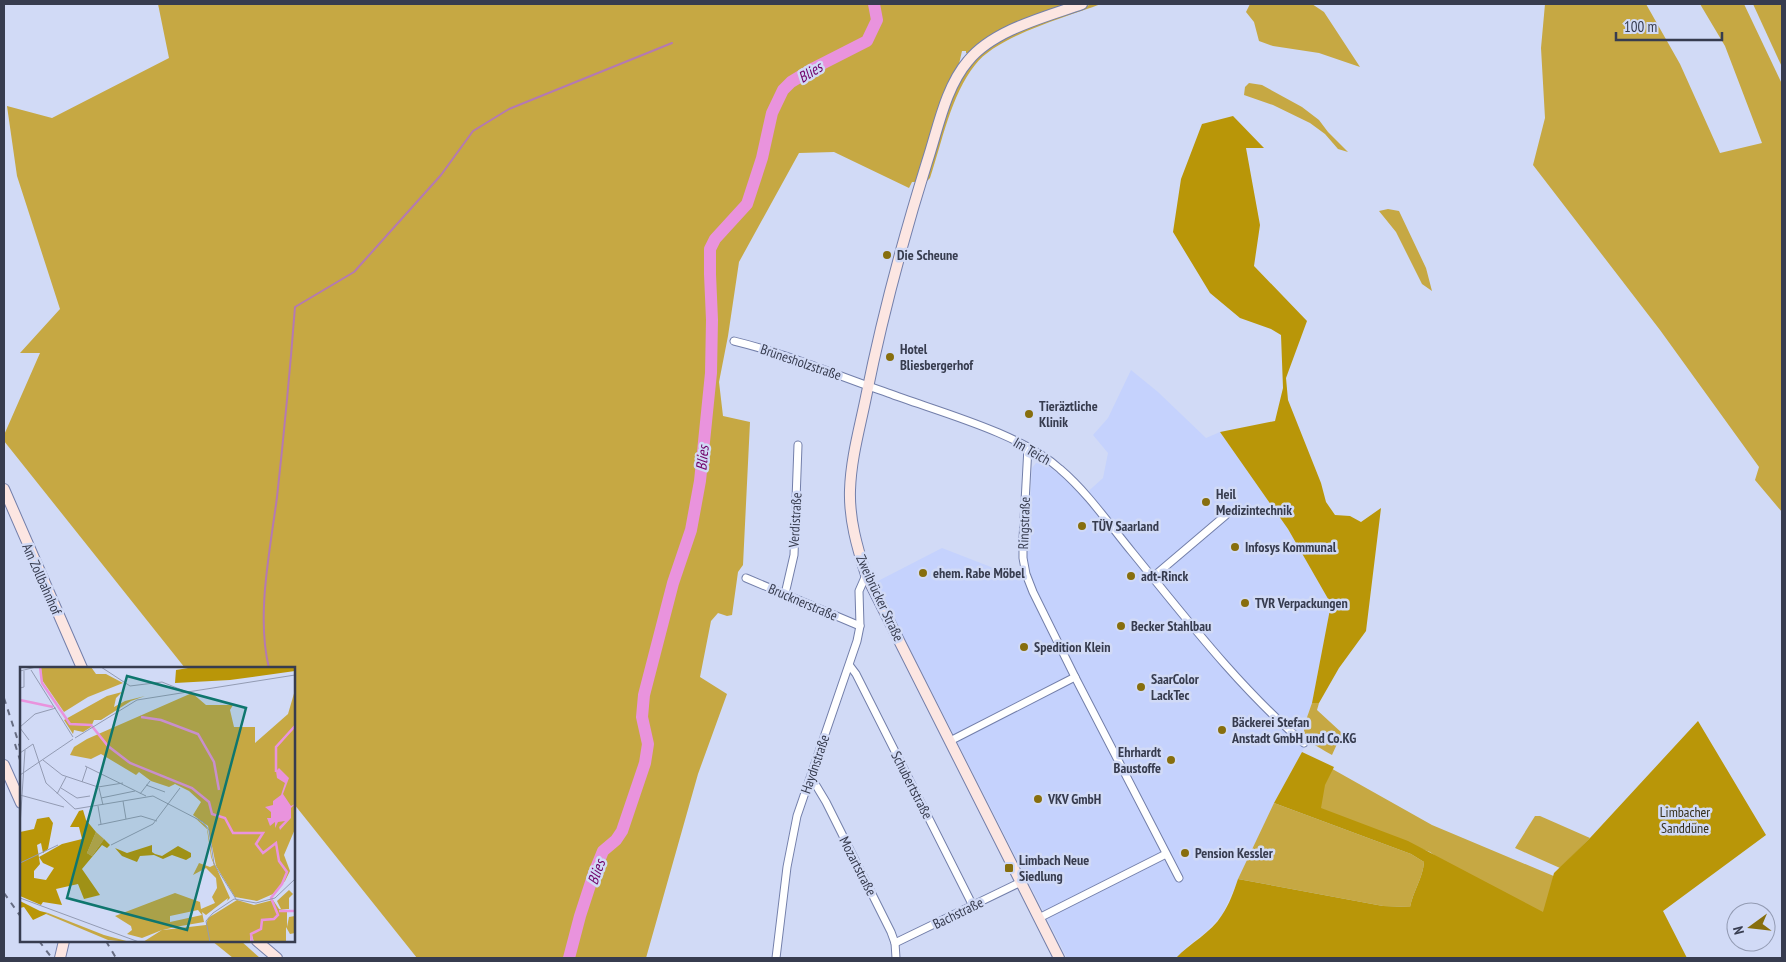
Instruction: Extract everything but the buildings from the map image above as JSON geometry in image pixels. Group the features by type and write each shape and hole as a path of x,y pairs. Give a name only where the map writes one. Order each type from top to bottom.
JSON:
{"street":[{"name":"Zweibrücker Straße","path":"1060,958 866,575 851,520 850,490 856,442 896,269 948,95 968,61 977,51 997,37 1082,4"},
{"name":"Brünesholzstraße","path":"734,341 796,358 868,386"},
{"name":"Im Teich","path":"868,386 1010,438 1059,467 1074,481 1199,632 1266,707 1304,743"},
{"name":"Verdistraße","path":"785,594 794,555 798,445"},
{"name":"Ringstraße","path":"1028,448 1023,558 1032,592 1179,878"},
{"name":"Am Zollbahnhof","path":"4,489 8,506 82,667"},
{"path":"1153,577 1226,515"},
{"name":"Haydnstraße","path":"776,958 793,834 810,777 850,666 860,626 859,591 866,575"},
{"name":"Brucknerstraße","path":"746,578 860,626"},
{"name":"Schubertstraße","path":"850,666 856,674 973,906"},
{"path":"950,741 1075,677"},
{"path":"4,765 20,801"},
{"name":"Mozartstraße","path":"810,777 826,802 872,892 895,943 896,958"},
{"path":"1039,918 1166,854"},
{"name":"Bachstraße","path":"895,943 1021,882"},
{"path":"60,958 64,942"},
{"path":"258,942 277,958"}],"shaded area":[{"path":"158,4 1074,4 969,53 962,51 917,182 912,182 909,188 834,152 799,153 739,262 719,382 723,416 750,422 743,565 738,572 732,615 727,616 718,613 711,621 700,677 727,694 698,774 646,958 417,958 295,805 295,667 184,667 4,441 4,435 40,353 20,353 60,309 17,176 7,106 52,118 169,58"},
{"path":"1092,4 1101,4 1015,36 985,55 975,65 953,104 930,178 925,183 939,132 952,96 969,65 980,53 1004,37"},
{"path":"1250,4 1312,4 1324,12 1360,67 1319,53 1273,46 1259,41 1254,22 1246,12"},
{"path":"1545,4 1646,4 1680,64 1720,153 1762,143 1725,46 1700,4 1744,4 1782,84 1782,512 1755,480 1759,467 1660,330 1533,165 1545,118 1541,48"},
{"path":"1753,4 1782,4 1782,67"},
{"path":"1249,83 1262,85 1302,107 1319,120 1348,152 1338,149 1325,134 1310,123 1273,105 1244,95 1245,87"},
{"path":"1388,209 1399,211 1426,268 1432,291 1422,284 1396,232 1379,211"},
{"path":"1131,370 1158,392 1206,438 1220,432 1288,529 1331,604 1312,703 1304,726 1303,734 1308,741 1274,803 1222,915 1176,958 1067,958 876,582 942,548 1019,578 1031,575 1027,558 1032,468 1036,463 1042,462 1059,474 1083,496 1103,478 1108,453 1093,435 1108,418"},
{"path":"1312,703 1319,703 1317,710 1342,733 1332,755 1308,740 1305,736 1305,724"},
{"path":"1311,757 1432,825 1556,877 1753,834 1450,958 1472,884 1430,852 1287,800"},
{"path":"1274,803 1411,854 1424,862 1422,874 1410,907 1383,906 1238,879"},
{"path":"1535,816 1540,816 1590,838 1560,868 1515,848"},
{"path":"213,942 242,942 260,958 233,958"}],"green space":[{"path":"1233,116 1264,148 1246,148 1260,225 1254,266 1307,321 1286,378 1288,400 1321,483 1326,502 1335,515 1350,516 1361,522 1381,508 1366,631 1339,668 1319,703 1312,703 1331,604 1288,529 1220,432 1275,421 1283,388 1281,335 1271,329 1240,318 1210,293 1173,232 1181,179 1202,124"},
{"name":"Limbacher Sanddüne","path":"1698,721 1766,835 1663,911 1687,958 1176,958 1206,933 1225,911 1238,879 1383,906 1410,907 1422,874 1424,862 1411,854 1274,803 1302,752 1334,767 1325,785 1321,808 1408,841 1543,912 1554,873 1590,838"}],"waterway":[{"name":"Blies","path":"569,958 594,873 603,851 616,840 622,831 645,763 648,744 642,717 644,695 673,583 691,530 700,481 711,373 710,249 715,239 747,204 762,158 772,113 783,90 791,82 814,68 867,41 877,20 874,4"},
{"path":"269,667 265,648 264,605 280,473 295,307 354,272 441,175 473,131 509,109 672,43"}],"railway":[{"path":"4,698 20,747"},
{"path":"15,744 20,760"},
{"path":"4,893 20,916"},
{"path":"40,942 52,958"},
{"path":"107,942 116,958"}],"place":[{"name":"Die Scheune","path":"887,255"},
{"name":"Hotel Bliesbergerhof","path":"890,357"},
{"name":"Tieräztliche Klinik","path":"1029,414"},
{"name":"Heil Medizintechnik","path":"1206,502"},
{"name":"TÜV Saarland","path":"1082,526"},
{"name":"Infosys Kommunal","path":"1235,547"},
{"name":"ehem. Rabe Möbel","path":"923,573"},
{"name":"adt-Rinck","path":"1131,576"},
{"name":"TVR Verpackungen","path":"1245,603"},
{"name":"Becker Stahlbau","path":"1121,626"},
{"name":"Spedition Klein","path":"1024,647"},
{"name":"SaarColor LackTec","path":"1141,687"},
{"name":"Bäckerei Stefan Anstadt GmbH und Co.KG","path":"1222,730"},
{"name":"Ehrhardt Baustoffe","path":"1171,760"},
{"name":"VKV GmbH","path":"1038,799"},
{"name":"Pension Kessler","path":"1185,853"},
{"name":"Limbach Neue Siedlung","path":"1009,868"}]}
